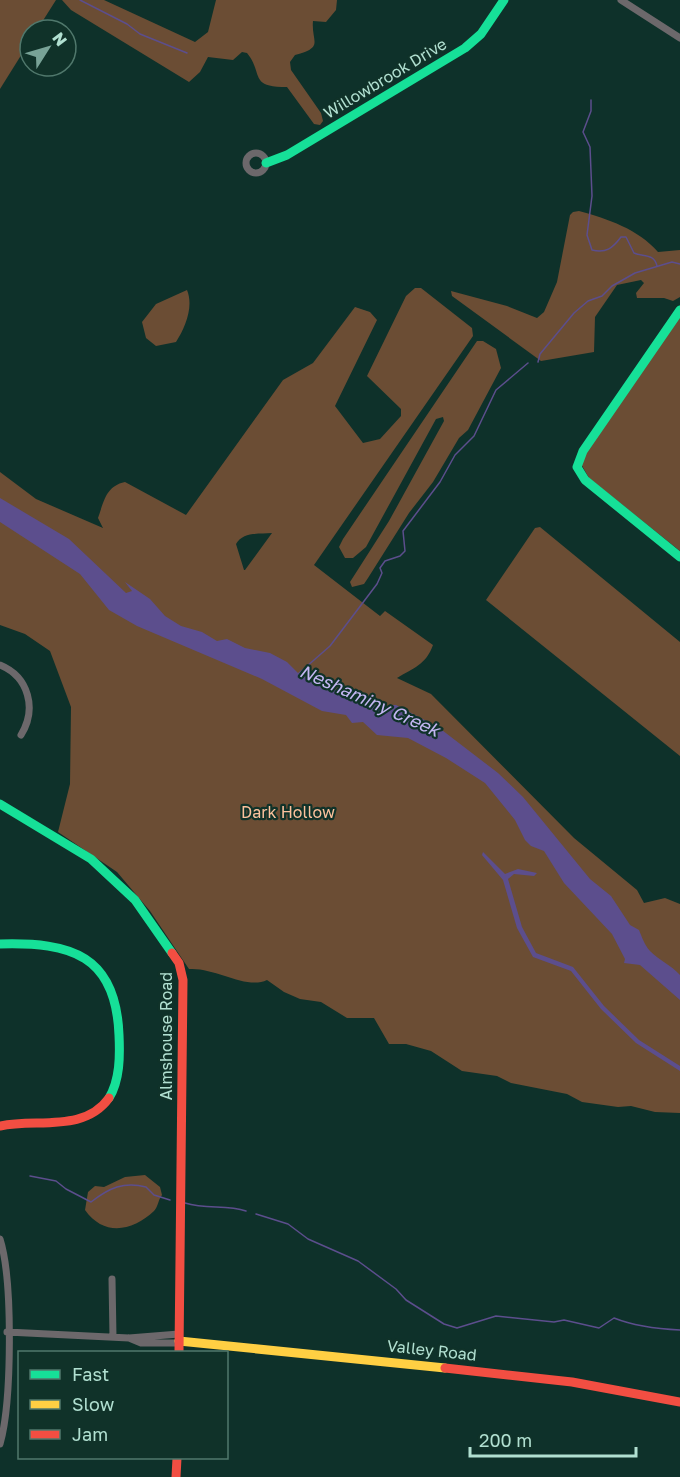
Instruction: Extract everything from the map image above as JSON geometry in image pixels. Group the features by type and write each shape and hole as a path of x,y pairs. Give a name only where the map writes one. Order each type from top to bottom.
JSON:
{"street":[{"name":"Willowbrook Drive","path":"266,162 287,154 461,50 481,34 504,0"},
{"path":"621,0 680,38"},
{"path":"680,310 580,456 577,467 585,480 680,557"},
{"path":"0,665 19,676 27,691 28,718 21,735"},
{"name":"Almshouse Road","path":"0,804 100,866 135,900 174,951 182,968 179,1343"},
{"path":"0,944 49,945 83,957 99,970 111,987 117,1006 118,1027 114,1088 107,1101 96,1112 76,1120 27,1120 0,1126"},
{"path":"0,1444 4,1421 8,1332 8,1296 1,1244"},
{"path":"112,1279 113,1336"},
{"path":"8,1332 113,1336 129,1338 141,1343 179,1343"},
{"name":"Valley Road","path":"179,1343 511,1374 572,1382 680,1402"},
{"path":"176,1477 177,1459"}],"green space":[{"path":"0,0 56,0 45,18 18,18 18,60 0,89"},
{"path":"62,0 104,0 195,42 208,32 216,0 337,0 336,10 326,22 313,21 313,46 295,55 290,62 291,70 321,113 323,121 320,125 314,124 287,87 267,85 262,82 247,53 242,52 233,60 208,57 200,72 189,82 71,10"},
{"path":"579,211 611,221 632,231 658,252 680,250 680,297 673,301 664,298 637,298 636,293 644,283 641,280 617,285 595,317 594,352 541,361 452,296 451,291 507,306 537,318 544,312 557,282 570,215"},
{"name":"Dark Hollow","path":"415,288 421,288 472,328 473,336 314,565 380,616 385,611 433,645 423,662 397,678 431,694 574,838 637,890 644,903 665,898 680,904 680,1113 582,1102 567,1094 511,1083 497,1076 462,1071 431,1051 406,1044 389,1044 374,1018 347,1018 321,1002 300,999 284,992 267,980 250,982 209,971 189,969 150,911 117,872 58,832 70,784 71,707 50,651 25,634 0,625 0,472 36,499 103,528 98,518 104,500 114,487 125,482 186,515 283,380 313,363 355,307 370,312 377,320 335,406 363,443 380,439 401,416 401,409 367,376 406,296","holes":["272,533 245,570 236,544 243,537"]},
{"path":"187,290 189,310 176,342 156,346 146,338 142,322 156,304"},
{"path":"680,315 680,551 589,478 580,462"},
{"path":"477,341 483,341 496,349 501,368 468,430 459,438 433,482 409,513 364,584 352,587 350,582 389,521 444,421 443,417 436,419 366,547 353,558 345,558 339,547 343,539"},
{"path":"540,527 680,642 680,756 486,600 535,528"},
{"path":"145,1175 160,1187 162,1195 154,1211 146,1218 128,1227 110,1227 93,1219 85,1210 88,1192 95,1186 104,1187 125,1177"}],"shaded area":[{"path":"0,498 69,539 126,593 132,591 125,582 150,599 165,616 181,626 202,632 217,641 227,639 245,648 270,653 287,662 299,674 369,704 388,708 396,705 438,727 498,773 523,797 590,879 611,896 630,925 639,930 650,951 680,975 680,1000 640,965 624,963 625,959 612,934 564,883 544,851 531,846 525,840 515,820 485,783 446,758 408,738 377,735 363,722 352,723 346,715 322,711 262,679 137,626 109,610 80,574 0,522"},
{"path":"483,852 505,874 518,869 537,873 534,876 514,874 508,879 522,927 536,953 573,967 604,1006 639,1040 680,1066 680,1071 636,1043 601,1009 571,971 533,957 517,928 503,880 482,855"}],"waterway":[{"path":"80,0 127,24 140,34 187,53"},
{"path":"591,100 591,111 583,132 590,147 592,196 587,235 592,250 608,249 615,245 621,237 626,237 634,253 651,257 657,266"},
{"path":"538,362 540,354 574,313 588,301 602,296 612,286 635,273 672,262 680,264"},
{"name":"Neshaminy Creek","path":"298,674 330,646 377,584 382,573 380,568 385,561 400,556 405,551 403,531 440,482 455,455 474,436 496,390 528,363"},
{"path":"30,1176 56,1181 91,1202 104,1193 124,1185 146,1187 154,1195 170,1200"},
{"path":"185,1203 246,1211"},
{"path":"256,1214 288,1224 308,1239 358,1261 396,1289 406,1300 444,1324 457,1328 496,1316 554,1322 564,1320 599,1328 614,1318 646,1327 680,1330"}],"traffic: fast":[{"path":"266,163 287,155 465,48 481,34 504,0"},
{"path":"680,310 583,451 577,467 585,480 680,557"},
{"path":"0,804 91,859 135,900 172,953"},
{"path":"0,944 48,946 68,951 85,959 99,971 109,987 116,1008 119,1035 117,1076 109,1098"}],"traffic: slow":[{"path":"179,1341 445,1368"}],"traffic: jam":[{"path":"172,953 179,963 183,980 179,1351"},
{"path":"0,1126 73,1120 99,1109 109,1098"},
{"path":"445,1368 572,1382 680,1402"},
{"path":"176,1477 177,1459"}]}
